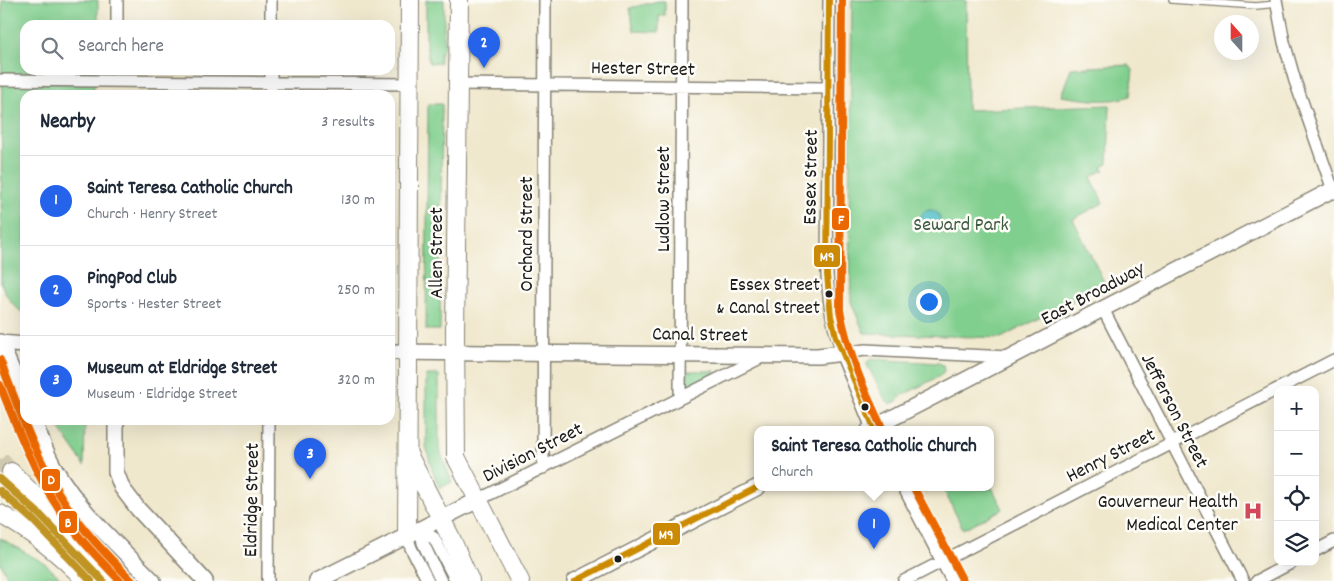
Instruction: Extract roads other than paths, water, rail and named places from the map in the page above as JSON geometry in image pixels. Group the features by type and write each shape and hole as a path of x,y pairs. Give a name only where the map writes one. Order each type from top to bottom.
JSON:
{"main road":[{"name":"Allen Street","path":"410,0 407,453 470,581"},
{"name":"Allen Street","path":"459,0 455,353 456,457 520,581"},
{"name":"East Broadway","path":"879,426 1333,190"},
{"path":"0,343 20,345"},
{"path":"0,343 20,389"},
{"name":"Canal Street","path":"395,352 766,356 818,356 843,352"},
{"path":"843,352 872,426"},
{"path":"35,425 55,468 83,508 153,581"},
{"path":"116,425 116,472 122,488 140,511 205,581"},
{"path":"407,453 407,536"},
{"path":"11,472 117,581"},
{"path":"575,581 754,489"},
{"name":"Division Street","path":"317,581 478,500"},
{"path":"0,514 43,540 82,577"}],"street":[{"path":"117,0 117,20"},
{"path":"271,0 271,20"},
{"name":"Orchard Street","path":"543,468 545,0"},
{"name":"Ludlow Street","path":"680,398 682,0"},
{"name":"Essex Street","path":"829,0 826,275 831,316 836,337 843,352"},
{"path":"1276,2 1284,42 1295,80 1333,190"},
{"path":"271,75 271,90"},
{"path":"0,80 117,76 271,82 410,84"},
{"name":"Hester Street","path":"458,84 828,88"},
{"name":"Jefferson Street","path":"1103,309 1243,581"},
{"name":"Canal Street","path":"843,352 864,350 1010,357"},
{"name":"Division Street","path":"478,500 766,356"},
{"name":"Henry Street","path":"904,581 1334,360"},
{"name":"Eldridge Street","path":"268,581 269,425"},
{"path":"906,491 952,581"},
{"path":"407,536 428,581"},
{"path":"441,581 423,542 422,538 425,536 434,537 456,581"},
{"path":"1319,549 1334,541"},
{"path":"1257,581 1285,566"}],"lane":[{"path":"1172,0 1256,6 1276,2"}],"water":[{"path":"930,210 937,213 940,220 937,227 930,230 923,227 920,220 923,213"}],"tunnel":[{"path":"0,460 11,472"}],"place":[{"name":"PingPod Club","path":"484,68"},
{"name":"Essex Street & Canal Street","path":"829,294"},
{"name":"Museum at Eldridge Street","path":"310,479"},
{"name":"Gouverneur Health Medical Center","path":"1253,511"},
{"name":"Saint Teresa Catholic Church","path":"874,549"}],"park label":[{"name":"Seward Park","path":"961,223"}]}
